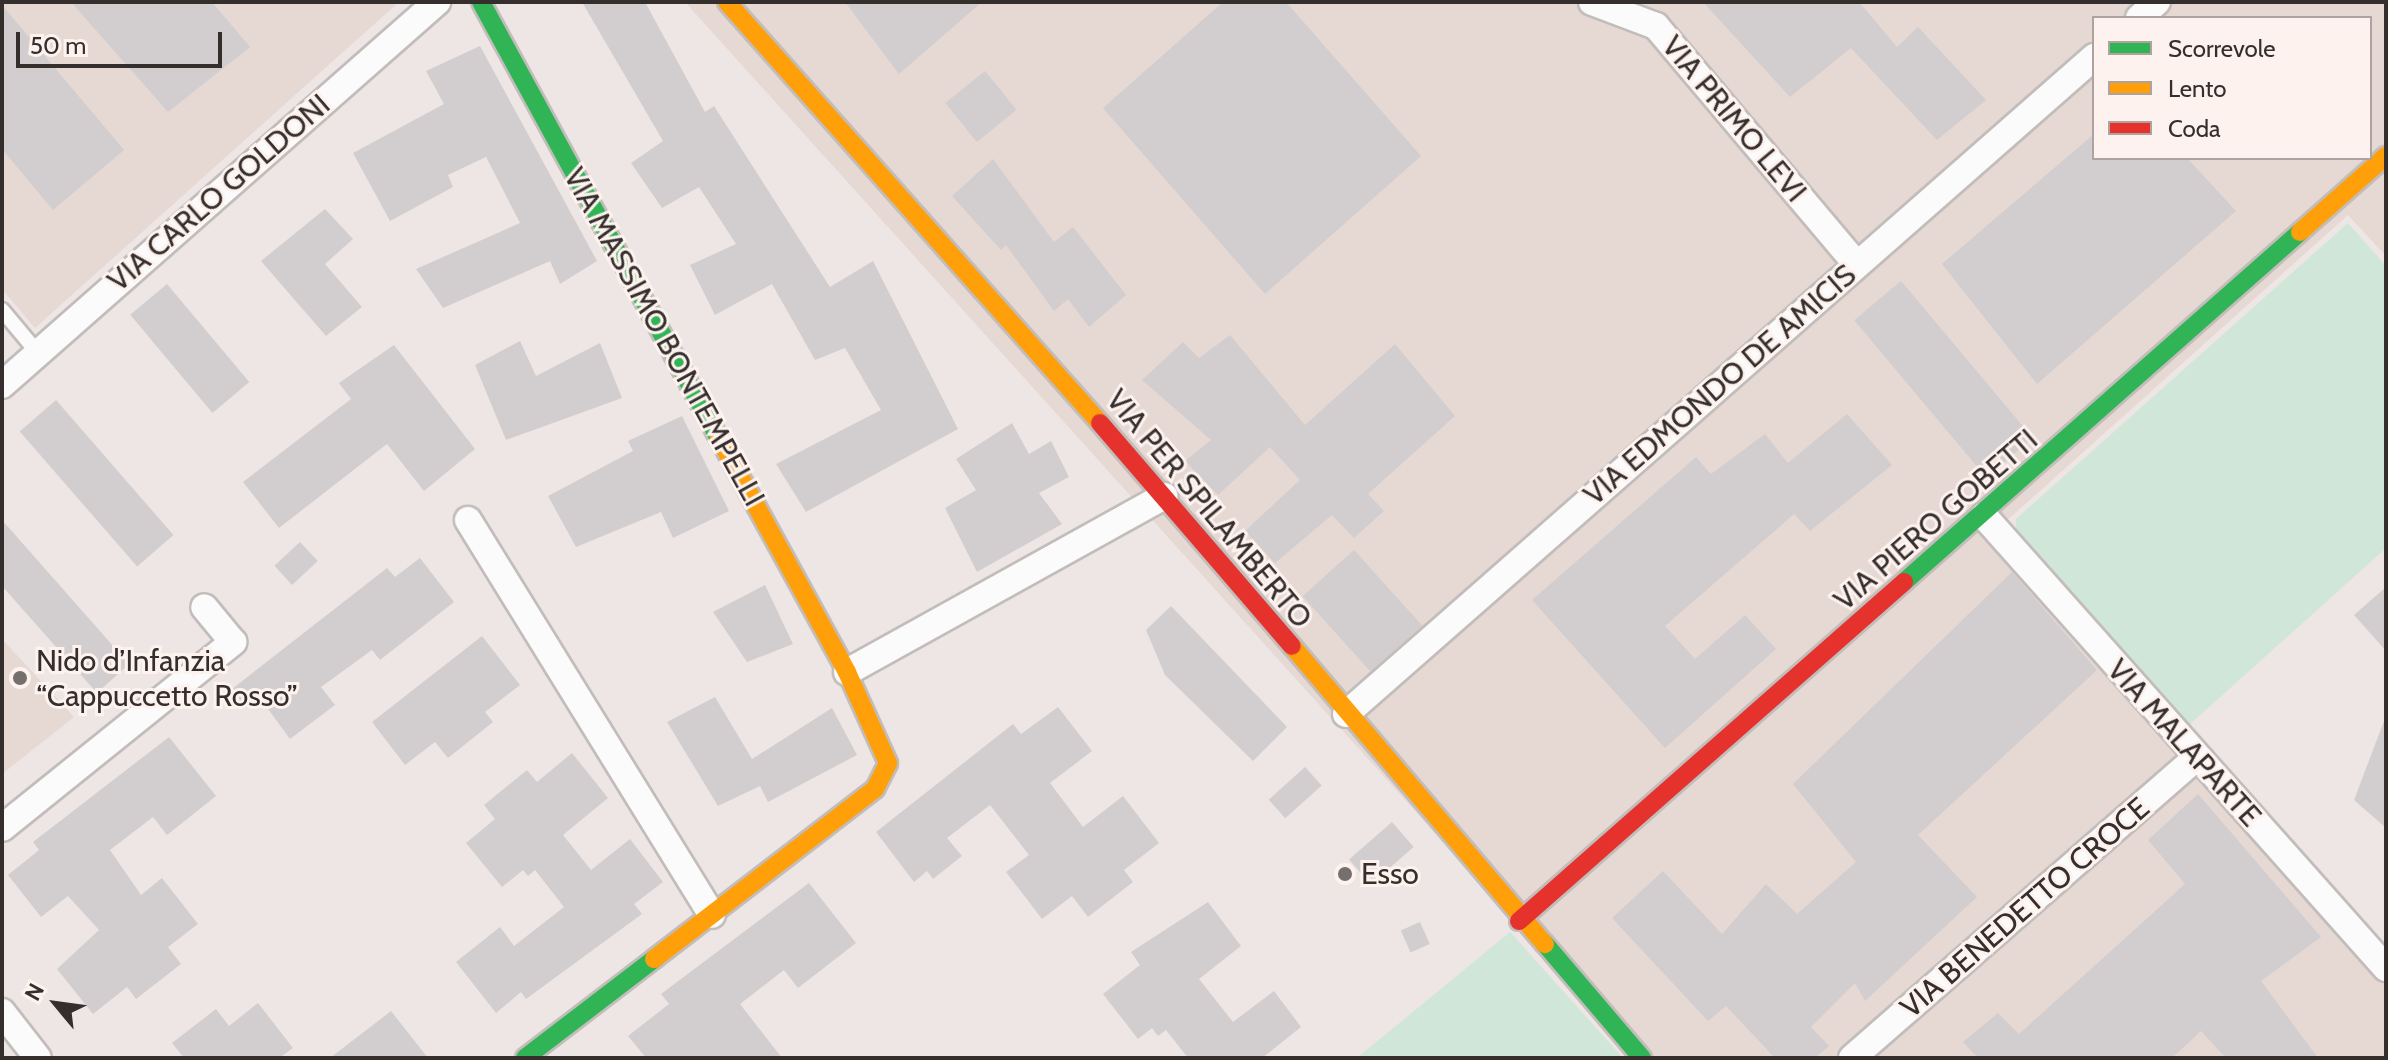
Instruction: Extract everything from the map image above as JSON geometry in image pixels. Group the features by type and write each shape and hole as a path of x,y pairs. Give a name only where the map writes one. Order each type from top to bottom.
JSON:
{"street":[{"name":"VIA CARLO GOLDONI","path":"2,385 437,2"},
{"name":"VIA MASSIMO BONTEMPELLI","path":"481,2 847,672 885,749 885,774 712,915 525,1058"},
{"name":"VIA PER SPILAMBERTO","path":"727,2 1165,496 1519,921 1642,1058"},
{"name":"VIA PRIMO LEVI","path":"1592,2 1656,26 1857,265"},
{"path":"2141,16 2157,2"},
{"name":"VIA EDMONDO DE AMICIS","path":"1346,714 2092,59"},
{"name":"VIA PIERO GOBETTI","path":"1519,921 1984,516 2386,156"},
{"path":"847,672 1165,496"},
{"name":"VIA MALAPARTE","path":"1984,516 2386,968"},
{"path":"468,520 712,915"},
{"path":"2,828 233,642 204,607"},
{"name":"VIA BENEDETTO CROCE","path":"1852,1058 2197,757"},
{"path":"2,1012 38,1058"}],"lane":[{"path":"2,310 38,353"}],"shaded area":[{"path":"2,2 399,2 35,328 2,289"},
{"path":"685,2 2386,2 2386,256 2348,215 2004,523 2386,949 2386,1058 1638,1058"},
{"name":"Nido d’Infanzia “Cappuccetto Rosso”","path":"2,639 74,717 2,774"}],"green space":[{"path":"2348,223 2386,266 2386,548 2188,726 2016,530 2016,519"},
{"path":"1510,932 1623,1058 1357,1058"}],"building":[{"path":"71,2 212,2 250,47 168,112"},
{"path":"582,2 645,2 705,112 714,106 830,287 873,261 958,429 806,512 776,464 881,410 845,348 815,360 772,284 715,315 690,265 736,244 699,187 662,208 631,163 663,141"},
{"path":"845,2 982,2 899,74"},
{"path":"1223,2 1286,2 1421,156 1265,294 1103,108"},
{"path":"1703,2 1859,2 1897,47 1918,27 1986,100 1937,140 1851,48 1790,97"},
{"path":"2,5 124,150 53,210 2,149"},
{"path":"480,46 597,261 560,284 550,261 443,308 416,269 520,223 486,157 448,175 453,187 390,221 353,153 444,104 426,71"},
{"path":"985,71 1016,110 977,142 945,103"},
{"path":"2092,136 2092,160 2189,160 2236,211 2037,384 1942,264"},
{"path":"993,159 1054,242 1073,227 1126,295 1089,327 1068,299 1054,311 1006,245 1001,250 952,196"},
{"path":"325,209 353,239 325,264 362,307 326,336 261,261"},
{"path":"1901,281 2033,438 1986,477 1854,320"},
{"path":"167,284 249,382 213,413 130,315"},
{"path":"1230,335 1305,425 1395,344 1455,416 1368,494 1384,511 1354,538 1332,515 1275,563 1245,531 1300,480 1270,447 1218,495 1185,461 1211,440 1142,380 1183,342 1199,358"},
{"path":"520,341 536,376 600,343 622,398 506,440 475,365"},
{"path":"394,345 475,449 424,491 387,444 279,528 243,482 351,399 339,383"},
{"path":"56,400 173,535 137,567 20,431"},
{"path":"1847,414 1892,465 1810,531 1794,514 1665,626 1695,659 1745,615 1776,649 1665,748 1532,600 1696,457 1711,474 1765,434 1788,463"},
{"path":"682,416 729,511 673,538 661,512 576,547 548,496 633,451 628,441"},
{"path":"1012,423 1029,454 1051,441 1069,477 1039,493 1062,524 977,572 945,508 976,490 956,459"},
{"path":"2,520 129,664 97,693 2,586"},
{"path":"300,542 318,561 292,585 274,566"},
{"path":"1354,550 1422,626 1371,672 1303,596"},
{"path":"420,558 454,602 380,660 372,650 321,687 335,705 290,739 260,698 246,708 232,689 387,568 395,577"},
{"path":"2012,572 2097,670 1918,835 1977,897 1865,1001 1855,983 1811,1027 1829,1046 1815,1058 1775,1058 1726,1006 1708,1021 1612,918 1663,871 1722,934 1766,884 1797,914 1856,862 1793,784"},
{"path":"765,585 793,644 747,662 713,612"},
{"path":"2386,587 2386,651 2354,615"},
{"path":"1171,606 1287,727 1253,761 1165,675 1146,630"},
{"path":"482,636 520,685 485,712 493,722 448,758 435,742 405,765 372,722"},
{"path":"715,697 752,759 832,708 857,755 768,802 760,786 718,806 667,722"},
{"path":"1058,707 1092,751 1050,783 1083,827 1123,796 1159,843 1124,870 1133,882 1088,917 1072,896 1042,919 1006,872 1029,855 990,805 947,838 962,856 933,879 927,871 914,882 876,832 1013,724 1021,734"},
{"path":"2386,721 2386,828 2354,800"},
{"path":"169,737 216,796 167,835 153,817 110,850 141,895 162,878 198,924 168,947 181,964 136,999 127,987 93,1014 57,969 99,930 68,896 41,917 8,875 39,850 33,842"},
{"path":"572,753 608,798 563,835 591,870 630,839 663,882 634,904 642,914 526,999 521,992 496,1013 456,962 500,927 514,946 564,907 535,870 528,876 523,870 502,887 466,843 495,819 484,805 527,770 537,782"},
{"path":"1305,767 1322,786 1285,818 1269,800"},
{"path":"2198,794 2321,937 2261,981 2318,1058 2226,1058 2201,1031 2172,1058 1978,1058 1963,1042 1998,1013 2019,1034 2185,884 2148,840"},
{"path":"1392,822 1414,847 1371,884 1349,859"},
{"path":"809,883 856,943 798,988 784,970 740,1004 782,1058 646,1058 628,1036 669,1004 661,994"},
{"path":"1208,902 1241,946 1199,979 1233,1022 1274,991 1301,1027 1262,1058 1188,1058 1166,1030 1158,1036 1152,1028 1138,1039 1103,994 1140,965 1131,952"},
{"path":"1420,922 1430,944 1411,952 1401,931"},
{"path":"258,1003 293,1048 279,1058 184,1058 172,1043 216,1009 229,1026"},
{"path":"391,1011 428,1058 330,1058"}],"traffic: fast":[{"path":"481,2 719,438"},
{"path":"1904,582 2300,232"},
{"path":"1545,944 1642,1058"},
{"path":"525,1058 654,959"}],"traffic: slow":[{"path":"727,2 1100,423"},
{"path":"2300,232 2386,156"},
{"path":"654,959 875,789 888,763 847,672 719,438"},
{"path":"1292,646 1545,944"}],"traffic: jam":[{"path":"1100,423 1292,646"},
{"path":"1519,921 1904,582"}],"place":[{"name":"Nido d’Infanzia “Cappuccetto Rosso”","path":"20,678"},
{"name":"Esso","path":"1345,874"}]}
